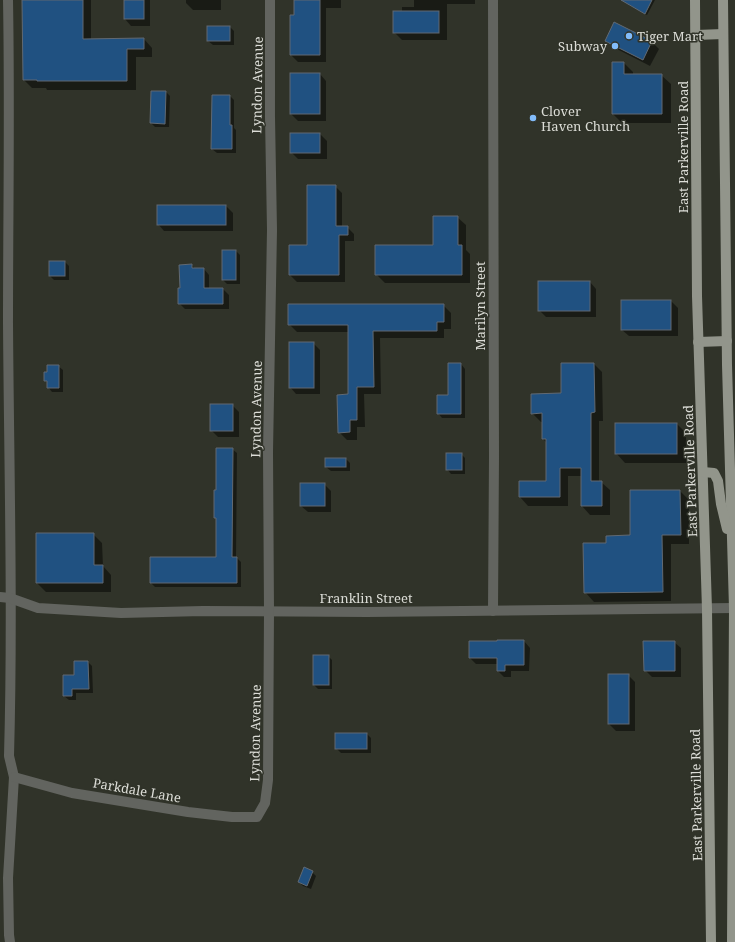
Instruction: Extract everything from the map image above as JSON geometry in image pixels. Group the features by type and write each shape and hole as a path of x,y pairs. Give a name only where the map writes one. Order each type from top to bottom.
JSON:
{"main road":[{"name":"East Parkerville Road","path":"695,0 697,296 707,609 711,942"},
{"path":"723,0 727,341 734,608 732,942"},
{"path":"696,35 723,34"},
{"path":"698,342 727,341"},
{"path":"703,472 714,473 718,481 721,504 732,555"}],"street":[{"path":"8,0 8,322 5,597 9,756 14,777 8,878 10,942"},
{"name":"Lyndon Avenue","path":"256,817 265,803 268,780 268,452 272,230 270,0"},
{"name":"Marilyn Street","path":"493,0 493,611"},
{"name":"Franklin Street","path":"5,597 38,608 121,613 203,611 493,611 734,608"},
{"name":"Parkdale Lane","path":"14,777 72,793 188,812 232,817 256,817"}],"building":[{"path":"22,0 83,0 83,39 144,38 144,49 127,49 127,81 23,80"},
{"path":"124,0 144,0 144,19 124,19"},
{"path":"294,0 320,0 320,55 290,55 290,15 294,15"},
{"path":"621,0 652,0 645,14"},
{"path":"393,11 439,11 439,33 393,33"},
{"path":"614,22 652,41 643,60 605,41"},
{"path":"207,26 230,26 230,41 207,41"},
{"path":"612,62 624,62 624,74 662,74 662,114 612,114"},
{"path":"290,73 320,73 320,114 290,114"},
{"path":"151,91 166,91 165,124 150,123"},
{"path":"212,95 230,95 232,149 211,149"},
{"path":"290,133 320,133 320,153 290,153"},
{"path":"307,185 336,185 336,226 348,226 348,235 339,235 339,275 289,275 289,245 307,245"},
{"path":"157,205 226,205 226,225 157,225"},
{"path":"433,216 458,216 458,245 462,245 462,275 375,275 375,245 433,245"},
{"path":"222,250 236,250 236,280 222,280"},
{"path":"49,261 65,261 65,276 49,276"},
{"path":"192,264 192,268 204,268 204,288 223,288 223,304 178,304 178,288 180,288 179,265"},
{"path":"538,281 590,281 590,311 538,311"},
{"path":"621,300 671,300 671,330 621,330"},
{"path":"288,304 444,304 444,322 437,322 437,331 373,331 374,387 357,387 357,420 350,420 350,432 338,433 337,395 348,394 348,325 288,325"},
{"path":"289,342 314,342 314,388 289,388"},
{"path":"448,363 461,363 461,414 437,414 437,395 448,395"},
{"path":"561,363 594,363 595,412 591,413 591,481 602,481 602,506 581,506 581,468 560,468 560,497 519,497 519,481 546,481 546,439 542,439 542,413 531,414 531,394 561,393"},
{"path":"47,365 59,365 59,388 47,388 47,381 44,381 44,372 47,372"},
{"path":"210,404 233,404 233,431 210,431"},
{"path":"615,423 677,423 677,454 615,454"},
{"path":"216,448 233,448 232,557 237,557 237,583 150,583 150,557 216,557 214,490 216,490"},
{"path":"446,453 462,453 462,470 446,470"},
{"path":"325,458 346,458 346,467 325,467"},
{"path":"300,483 325,483 325,506 300,506"},
{"path":"630,490 680,490 681,535 662,535 663,592 584,593 583,543 606,543 606,536 630,535"},
{"path":"36,533 94,533 94,565 103,565 103,583 36,583"},
{"path":"524,640 524,665 505,665 505,671 497,671 497,658 469,658 469,641"},
{"path":"643,641 675,641 675,671 644,671"},
{"path":"313,655 329,655 329,685 313,685"},
{"path":"74,661 88,661 89,689 72,689 72,696 63,696 63,675 74,675"},
{"path":"608,674 629,674 629,724 608,724"},
{"path":"335,733 367,733 367,749 335,749"},
{"path":"304,867 313,871 307,886 298,882"}],"place":[{"name":"Tiger Mart","path":"629,36"},
{"name":"Subway","path":"615,46"},
{"name":"Clover Haven Church","path":"533,118"}]}
